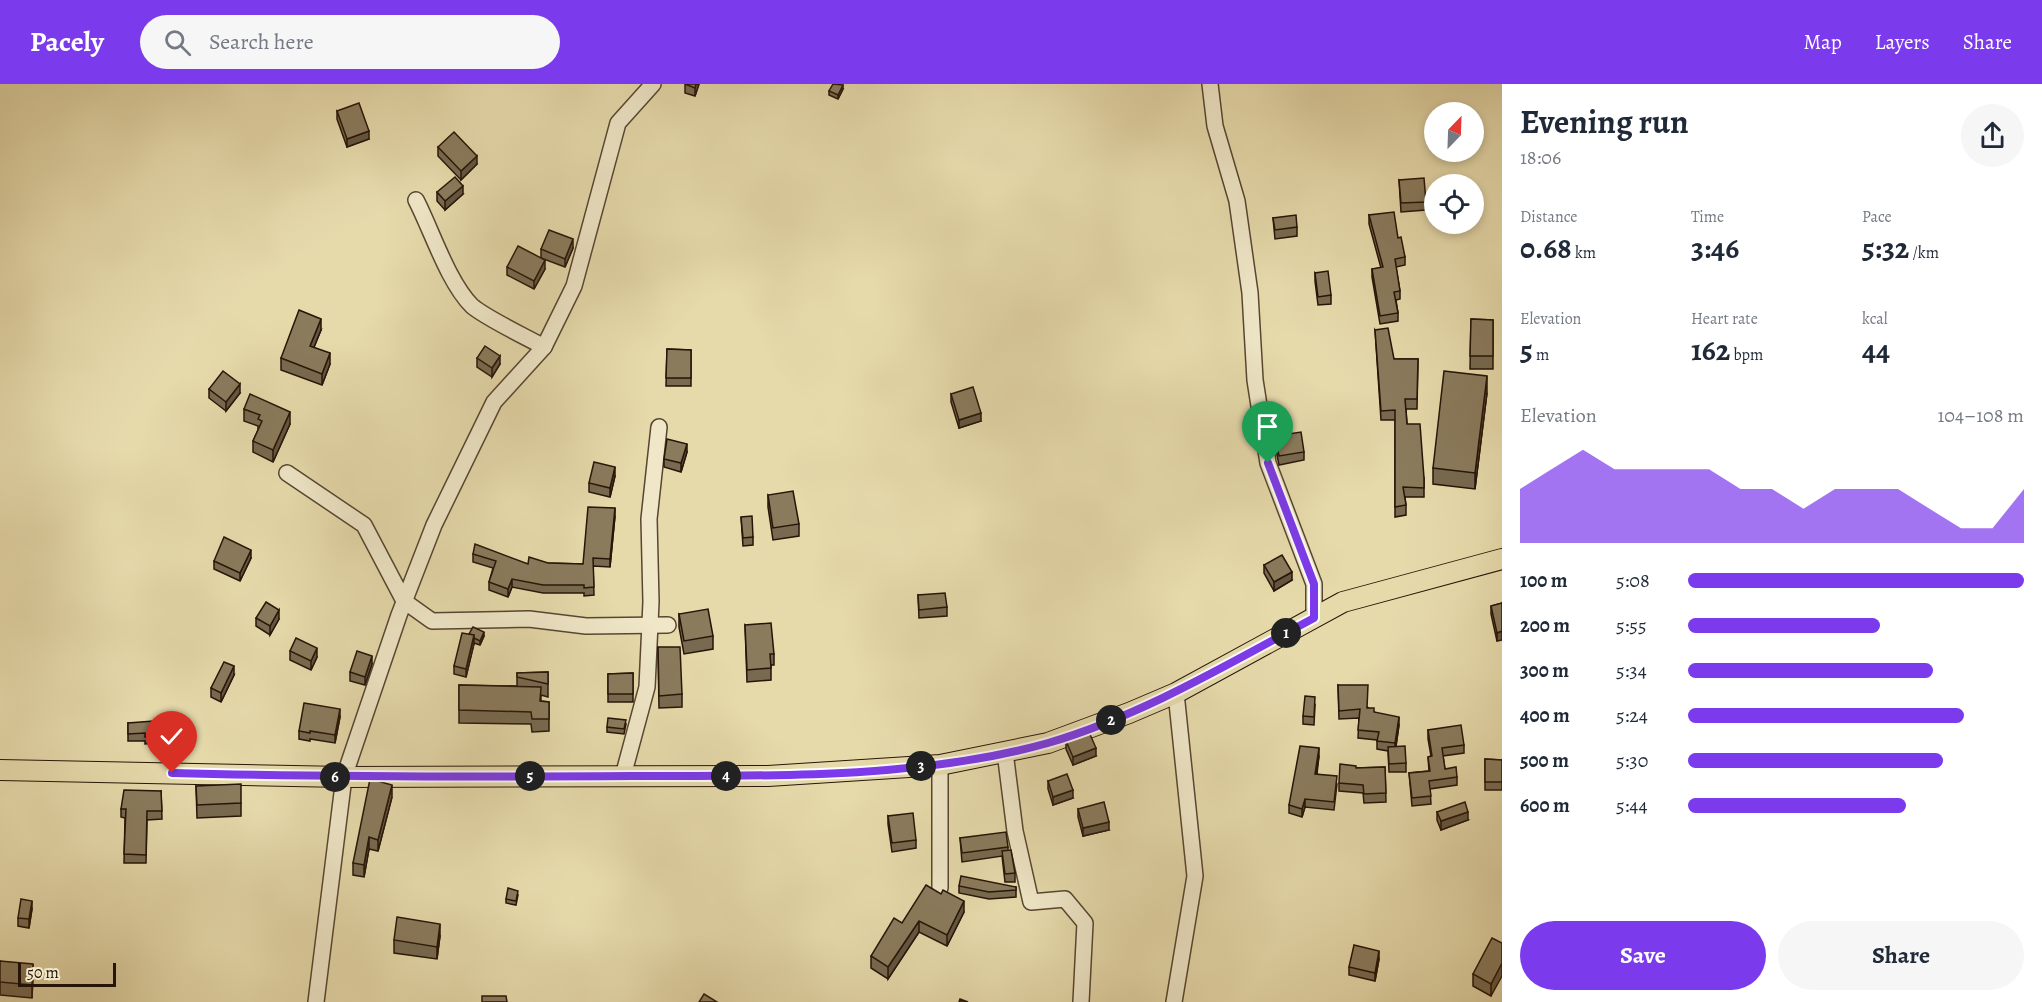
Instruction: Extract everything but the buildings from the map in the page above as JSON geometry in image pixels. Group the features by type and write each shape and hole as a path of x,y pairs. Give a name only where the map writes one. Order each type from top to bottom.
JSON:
{"main road":[{"path":"0,770 344,777 768,776 940,765 1048,743 1176,693 1343,602 1502,559"}],"street":[{"path":"316,1002 344,777 404,601 434,525 494,402 544,347 574,286 618,123 653,84"},
{"path":"1210,84 1215,126 1237,201 1250,293 1255,380 1268,463 1314,584 1314,618"},
{"path":"416,200 434,234 441,260 472,306 544,347"},
{"path":"623,776 647,687 650,624 649,519 659,427"},
{"path":"287,473 364,525 404,601 432,621 529,620 586,626 668,625"},
{"path":"1174,1002 1195,876 1176,693"},
{"path":"1005,752 1015,831 1031,902 1065,899 1085,923 1081,1002"},
{"path":"940,765 940,888"}],"route":[{"path":"172,773 344,777 768,776 940,765 1048,743 1176,693 1314,618 1314,584 1268,463"}]}
